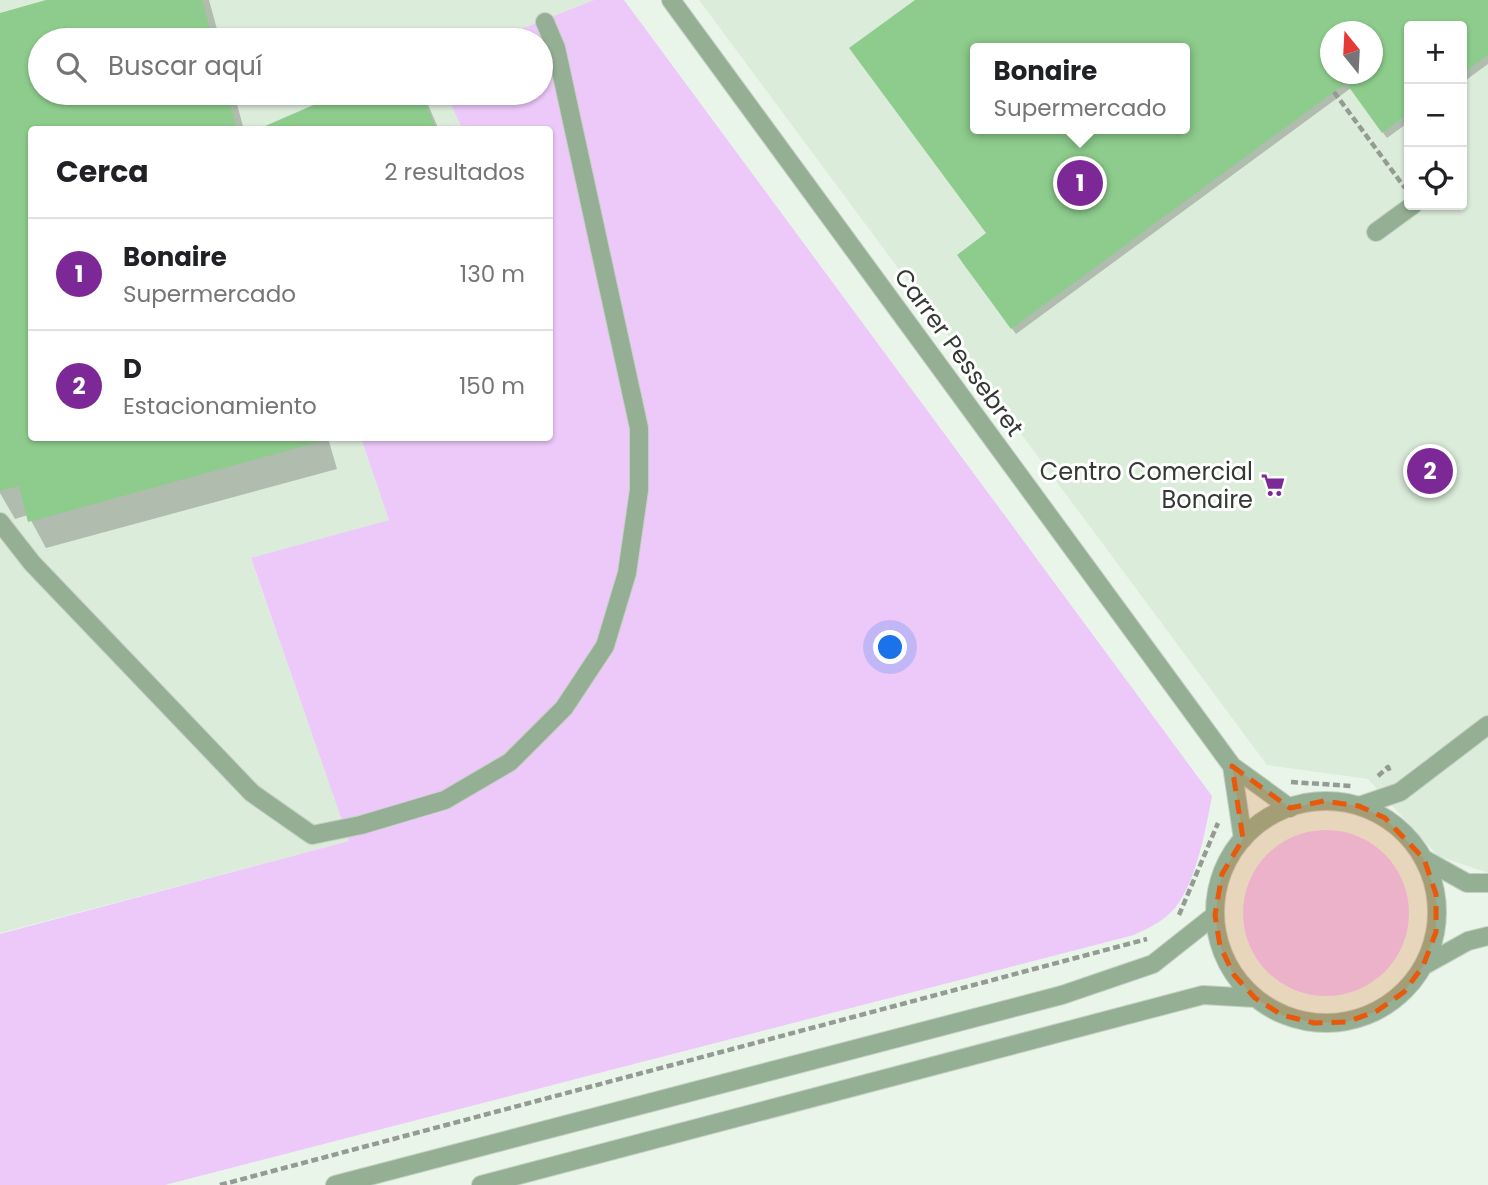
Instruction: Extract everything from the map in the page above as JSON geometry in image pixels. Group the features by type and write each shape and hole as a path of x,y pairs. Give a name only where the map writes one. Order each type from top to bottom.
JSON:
{"street":[{"name":"Carrer Pessebret","path":"671,0 1232,766 1290,808"},
{"path":"545,22 548,28"},
{"path":"0,522 32,563 252,793 312,835 361,825 445,800 510,762 564,708 605,646 627,573 639,491 639,428 553,41"},
{"path":"1376,232 1406,210"},
{"path":"1359,806 1400,792 1488,725"},
{"name":"Carrer Pessebret","path":"1232,766 1242,839"},
{"path":"1324,802 1359,806 1385,818 1407,836 1424,859 1436,894 1436,932 1423,967 1404,992 1377,1011 1346,1022 1314,1023 1282,1015 1255,998 1234,975 1224,956 1215,915 1222,874 1242,839 1265,820 1290,808 1324,802"},
{"path":"1424,859 1468,883 1488,883"},
{"path":"335,1185 1062,995 1153,964 1215,915"},
{"path":"1423,967 1468,941 1488,936"},
{"path":"481,1185 1203,995 1255,998"}],"path":[{"path":"1334,92 1404,187"},
{"path":"1374,780 1388,767 1400,792"},
{"path":"1279,776 1290,782 1354,786"},
{"path":"1168,924 1178,915 1217,829 1219,817"},
{"path":"220,1185 1146,940 1157,932"}],"highlighted area":[{"path":"1232,766 1290,808 1324,801 1359,806 1385,818 1424,859 1436,894 1436,932 1423,966 1404,992 1377,1011 1347,1022 1314,1023 1282,1015 1255,998 1234,975 1220,946 1215,915 1222,874 1243,839"}],"shaded area":[{"path":"0,0 594,0 523,28 28,28 28,105 451,105 461,126 28,126 28,441 362,441 389,520 251,559 349,841 0,933"},
{"path":"594,0 624,0 1212,796 1199,855 1189,884 1175,908 1166,917 1134,935 165,1185 0,1185 0,934 349,841 251,558 389,520 362,441 553,441 553,126 461,126 451,105 553,105 553,28 523,28"},
{"name":"Centro Comercial Bonaire","path":"699,0 1488,0 1488,873 1438,856 1368,779 1267,765"},
{"path":"1326,830 1358,836 1385,854 1403,881 1409,913 1403,945 1385,972 1358,990 1326,996 1294,990 1267,972 1249,945 1243,913 1249,881 1267,854 1294,836"}],"building":[{"path":"46,0 202,0 210,28 28,28 28,105 230,105 236,126 28,126 28,441 322,441 28,522 19,486 0,491 0,13"},
{"path":"915,0 1488,0 1488,55 1467,70 1467,21 1404,21 1404,117 1382,133 1347,84 1383,84 1383,21 1320,21 1320,84 1345,84 1011,329 957,255 986,233 849,48"},
{"path":"313,105 426,105 435,126 265,126"}],"place":[{"name":"Bonaire","path":"1080,183"},
{"name":"D","path":"1430,471"},
{"name":"Centro Comercial Bonaire","path":"1273,485"}]}
